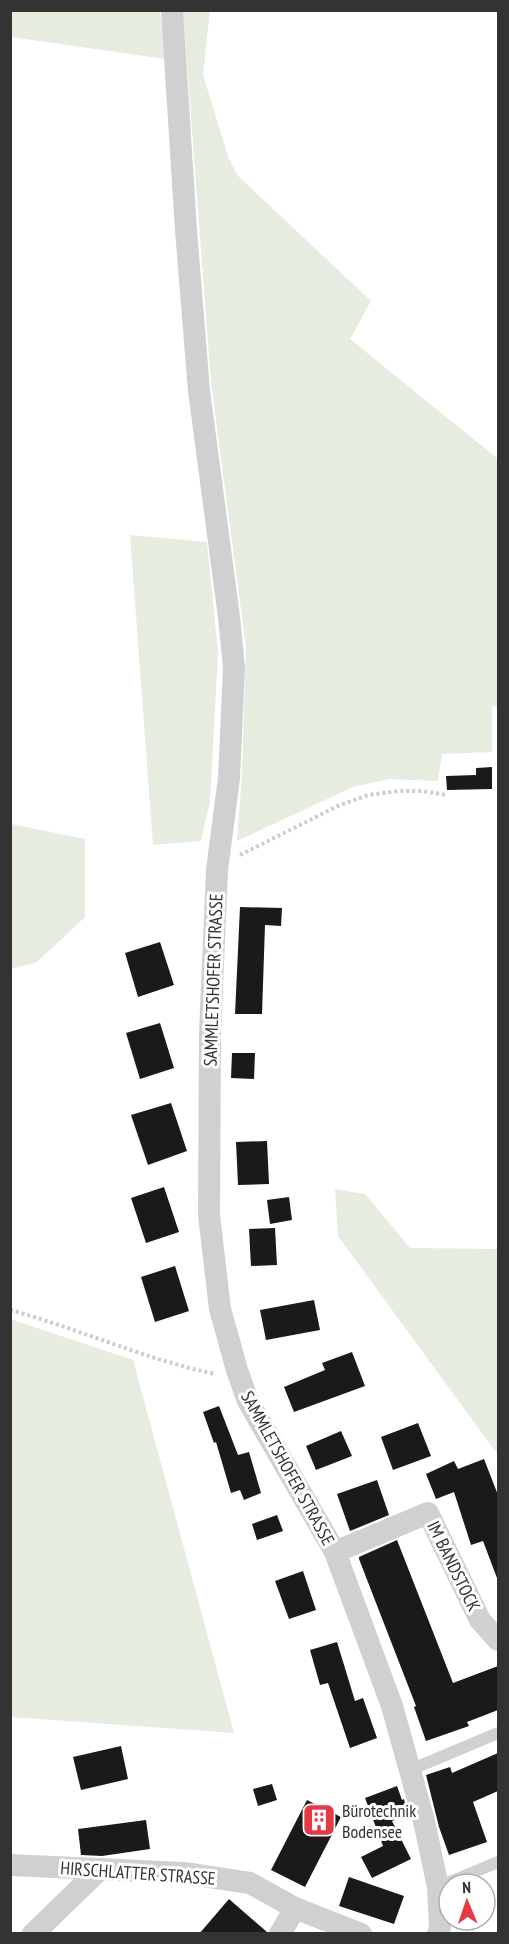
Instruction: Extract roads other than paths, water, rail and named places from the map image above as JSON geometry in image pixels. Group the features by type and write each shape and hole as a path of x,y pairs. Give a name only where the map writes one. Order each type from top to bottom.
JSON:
{"street":[{"name":"SAMMLETSHOFER STRASSE","path":"172,10 199,391 234,668 229,778 217,870 210,1033 209,1215 220,1309 248,1401 335,1552 392,1706 437,1883"},
{"name":"IM BANDSTOCK","path":"335,1552 428,1513 480,1620 498,1640"},
{"name":"HIRSCHLATTER STRASSE","path":"10,1865 184,1873 250,1883 295,1908 361,1934"},
{"path":"33,1934 100,1869"},
{"path":"280,1934 295,1908"}],"lane":[{"path":"410,1770 498,1733"},
{"path":"474,1872 498,1862"}],"place":[{"name":"Bürotechnik Bodensee","path":"319,1820"}]}
